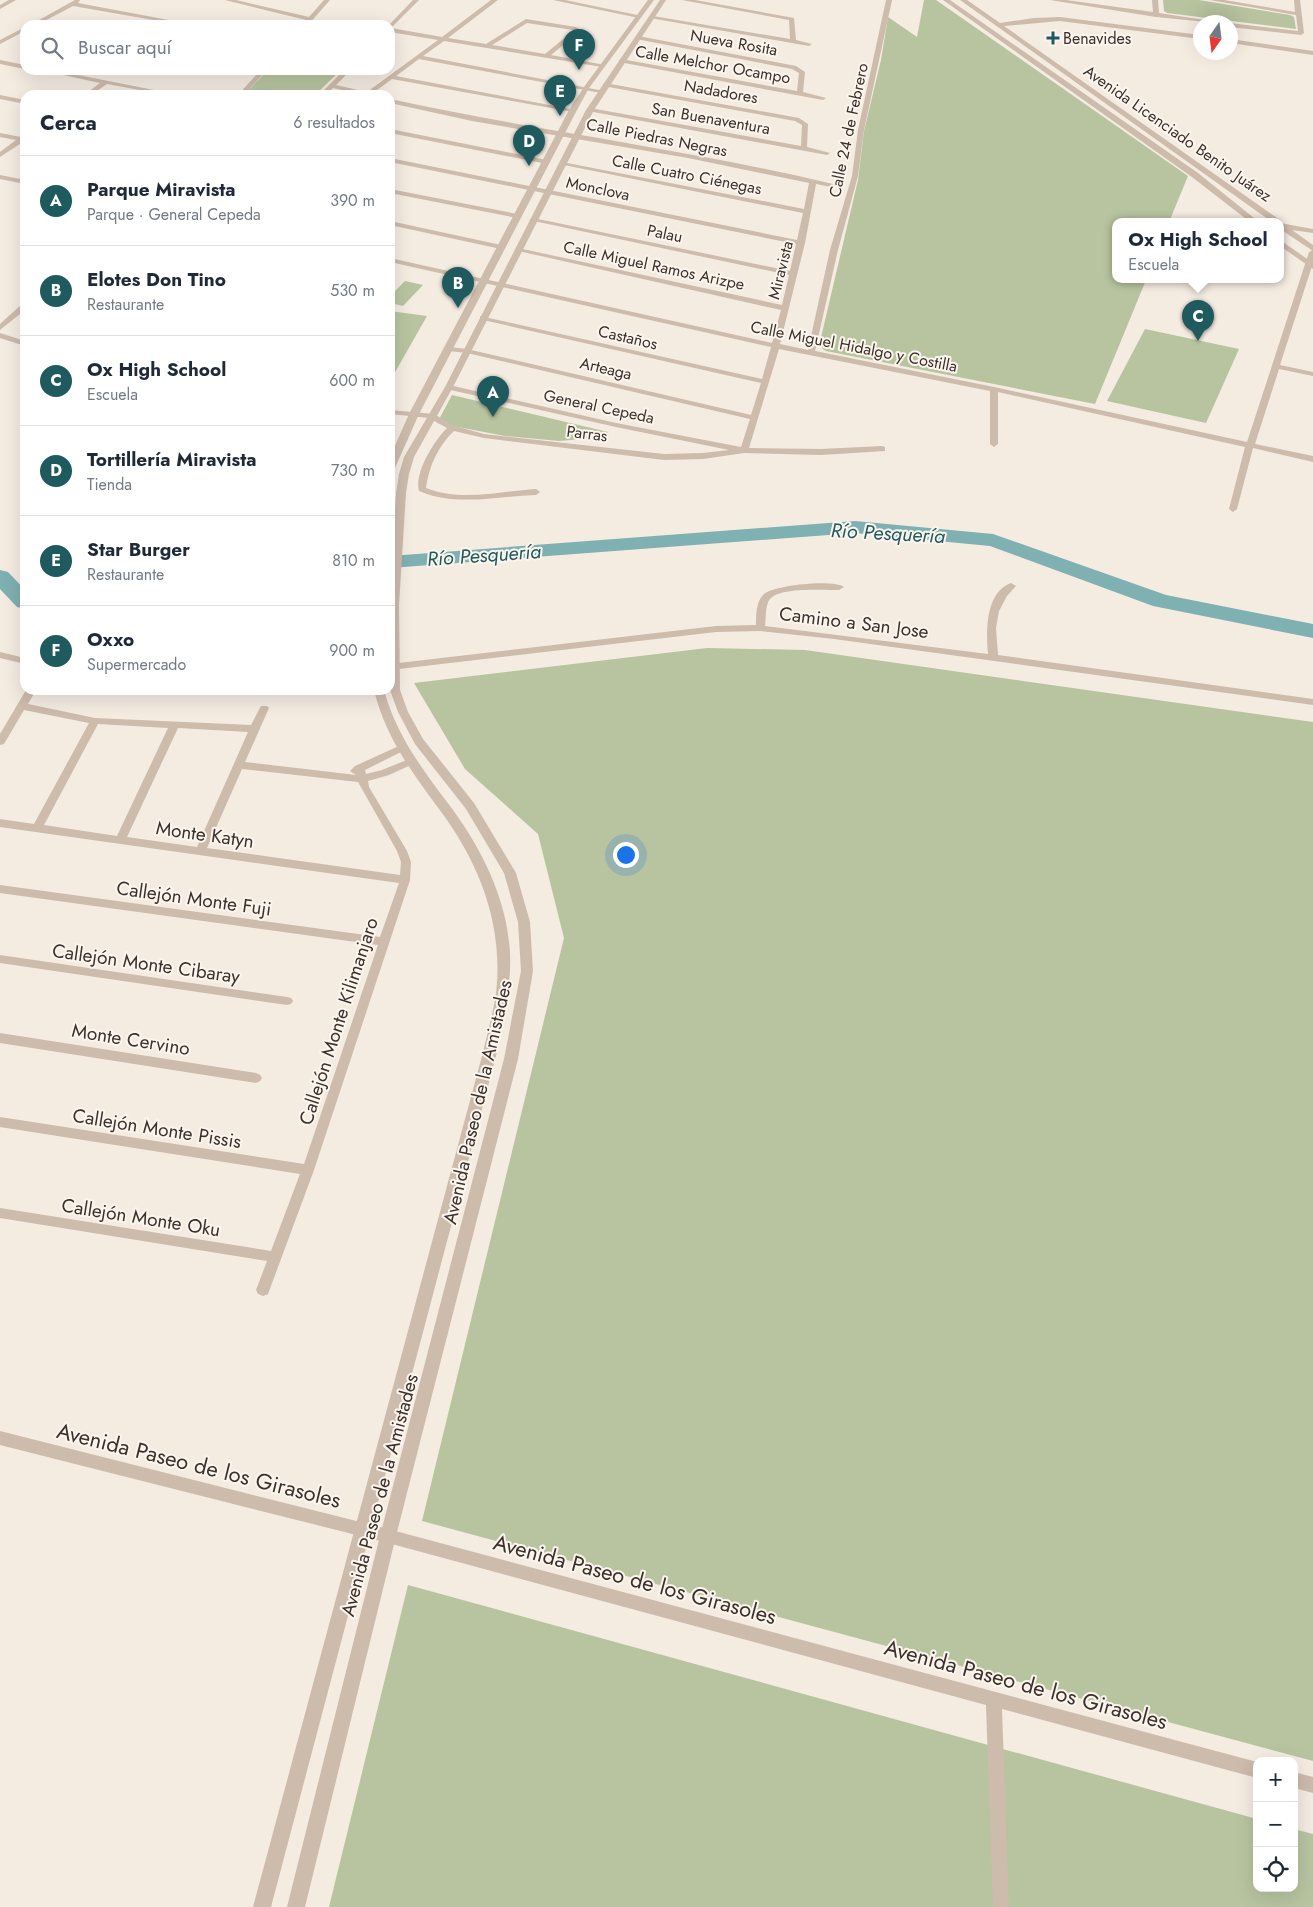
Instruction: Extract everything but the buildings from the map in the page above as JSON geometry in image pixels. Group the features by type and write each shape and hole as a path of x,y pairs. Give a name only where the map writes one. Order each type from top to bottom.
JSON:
{"street":[{"path":"0,6 13,0"},
{"path":"42,20 80,0"},
{"path":"228,0 310,19 327,0"},
{"path":"395,23 416,0"},
{"path":"395,75 495,0"},
{"path":"556,0 586,2 640,16"},
{"name":"Avenida Paseo de la Amistades","path":"395,591 403,483 409,457 449,387 532,220 590,110 663,0"},
{"path":"685,0 792,19 793,41"},
{"name":"Calle 24 de Febrero","path":"811,353 834,250 855,176 861,130 889,0"},
{"name":"Avenida Licenciado Benito Juárez","path":"946,0 1018,49 1195,176 1250,218"},
{"name":"Avenida Licenciado Benito Juárez","path":"963,0 1272,218"},
{"path":"1053,0 1193,20"},
{"path":"1102,0 1102,7"},
{"path":"1155,0 1156,15"},
{"path":"1213,0 1299,14"},
{"path":"1238,26 1300,33 1302,32 1297,0"},
{"path":"72,4 163,20"},
{"path":"395,457 414,414 573,110 602,65 648,4 658,8"},
{"path":"652,18 809,44"},
{"path":"1000,25 1034,20 1060,19 1193,36"},
{"path":"488,45 526,21 576,29 576,32 547,55"},
{"path":"1189,36 1193,23"},
{"path":"395,30 602,65"},
{"path":"0,42 20,32"},
{"name":"Nueva Rosita","path":"638,38 794,67 802,72 800,93"},
{"path":"1238,42 1313,53"},
{"path":"616,46 630,48"},
{"path":"1018,49 1030,46"},
{"name":"Nadadores","path":"419,57 586,88 603,88 797,119 805,124 804,149"},
{"name":"Calle Melchor Ocampo","path":"621,61 823,98"},
{"path":"0,62 20,66"},
{"path":"69,75 149,90"},
{"path":"245,90 259,75"},
{"path":"327,90 343,75"},
{"path":"375,90 395,75"},
{"path":"392,77 573,110"},
{"path":"94,90 105,82"},
{"path":"331,86 350,90"},
{"path":"0,97 20,101"},
{"name":"Calle Piedras Negras","path":"395,103 831,185"},
{"name":"San Buenaventura","path":"590,110 827,153"},
{"path":"395,132 547,162"},
{"path":"0,135 20,138"},
{"path":"0,154 20,142"},
{"name":"Monclova","path":"395,161 801,244"},
{"name":"Calle Cuatro Ciénegas","path":"562,164 807,212"},
{"path":"0,177 20,181"},
{"name":"Miravista","path":"744,450 776,346 801,244 813,182"},
{"path":"395,192 517,216"},
{"name":"Palau","path":"532,220 793,274"},
{"path":"395,224 501,246"},
{"path":"1284,225 1313,231"},
{"name":"Avenida Licenciado Benito Juárez","path":"1284,227 1313,250"},
{"path":"1284,245 1311,266"},
{"name":"Calle Miguel Ramos Arizpe","path":"518,250 784,308"},
{"path":"1233,509 1250,445 1275,366 1311,266 1313,250"},
{"name":"Calle Miguel Hidalgo y Costilla","path":"395,261 776,346 994,390 1313,459"},
{"path":"0,328 20,310"},
{"name":"Castaños","path":"483,318 766,382"},
{"path":"0,335 20,342"},
{"name":"Arteaga","path":"450,348 755,418"},
{"path":"1275,366 1313,374"},
{"name":"General Cepeda","path":"449,387 625,427 744,450"},
{"path":"994,390 994,444"},
{"name":"Parras","path":"395,412 431,416 452,428 484,436 664,457 703,456 744,450 784,452 882,449"},
{"path":"395,417 402,412"},
{"path":"452,428 443,436 423,473 422,489 433,495 457,498 536,492"},
{"path":"993,658 991,619 1003,593 1012,586"},
{"path":"760,628 764,601 772,593 782,590 839,588"},
{"name":"Camino a San Jose","path":"395,666 677,632 760,628 1313,702"},
{"path":"2,659 20,661"},
{"name":"Avenida Paseo de la Amistades","path":"296,1907 388,1536 509,1067 528,972 524,922 510,873 480,822 430,757 403,712 395,690"},
{"path":"0,742 28,695"},
{"name":"Avenida Paseo de la Amistades","path":"262,1907 364,1530 488,1056 502,992 503,934 485,872 456,823 409,762 385,714 380,695"},
{"path":"22,706 95,721 254,729"},
{"path":"200,851 264,708"},
{"path":"37,828 95,721"},
{"path":"120,839 174,726"},
{"path":"360,773 401,748"},
{"path":"239,765 342,778 360,773 385,773 409,762"},
{"name":"Callejón Monte Kilimanjaro","path":"263,1290 308,1170 405,880 406,862 402,851 374,806 360,773"},
{"name":"Monte Katyn","path":"0,823 405,880"},
{"name":"Callejón Monte Fuji","path":"0,889 383,942"},
{"name":"Callejón Monte Cibaray","path":"0,959 287,1001"},
{"name":"Monte Cervino","path":"0,1038 256,1078"},
{"name":"Callejón Monte Pissis","path":"0,1122 308,1170"},
{"name":"Callejón Monte Oku","path":"0,1213 276,1257"},
{"name":"Avenida Paseo de los Girasoles","path":"0,1438 388,1536 1253,1769"},
{"path":"994,1698 1001,1907"},
{"path":"1298,1781 1313,1785"}],"green space":[{"path":"924,0 936,0 1188,176 1171,218 1112,218 1112,283 1145,283 1095,404 826,351 819,346 858,180 864,131 881,60 888,17 917,37"},
{"path":"1163,0 1199,0 1290,15 1294,17 1296,29 1238,22 1238,15 1193,16 1164,11"},
{"path":"263,75 336,75 320,90 249,90"},
{"path":"405,281 423,285 403,306 395,304 395,291"},
{"path":"395,312 427,316 395,372"},
{"path":"1145,329 1239,349 1206,423 1107,401"},
{"path":"452,395 608,432 604,437 559,441 505,436 437,423"},
{"path":"707,648 805,650 1313,722 1313,1761 422,1521 564,938 538,834 465,769 414,683"},
{"path":"408,1585 1253,1818 1253,1892 1298,1892 1298,1830 1313,1834 1313,1907 329,1907"}],"waterway":[{"name":"Río Pesquería","path":"395,562 855,527 993,540 1161,601 1313,631"},
{"name":"Río Pesquería","path":"0,577 20,597"}],"place":[{"name":"Benavides","path":"1053,38"},
{"name":"Oxxo","path":"579,70"},
{"name":"Star Burger","path":"560,116"},
{"name":"Tortillería Miravista","path":"529,166"},
{"name":"Elotes Don Tino","path":"458,308"},
{"name":"Ox High School","path":"1198,341"},
{"name":"Parque Miravista","path":"493,417"}]}
